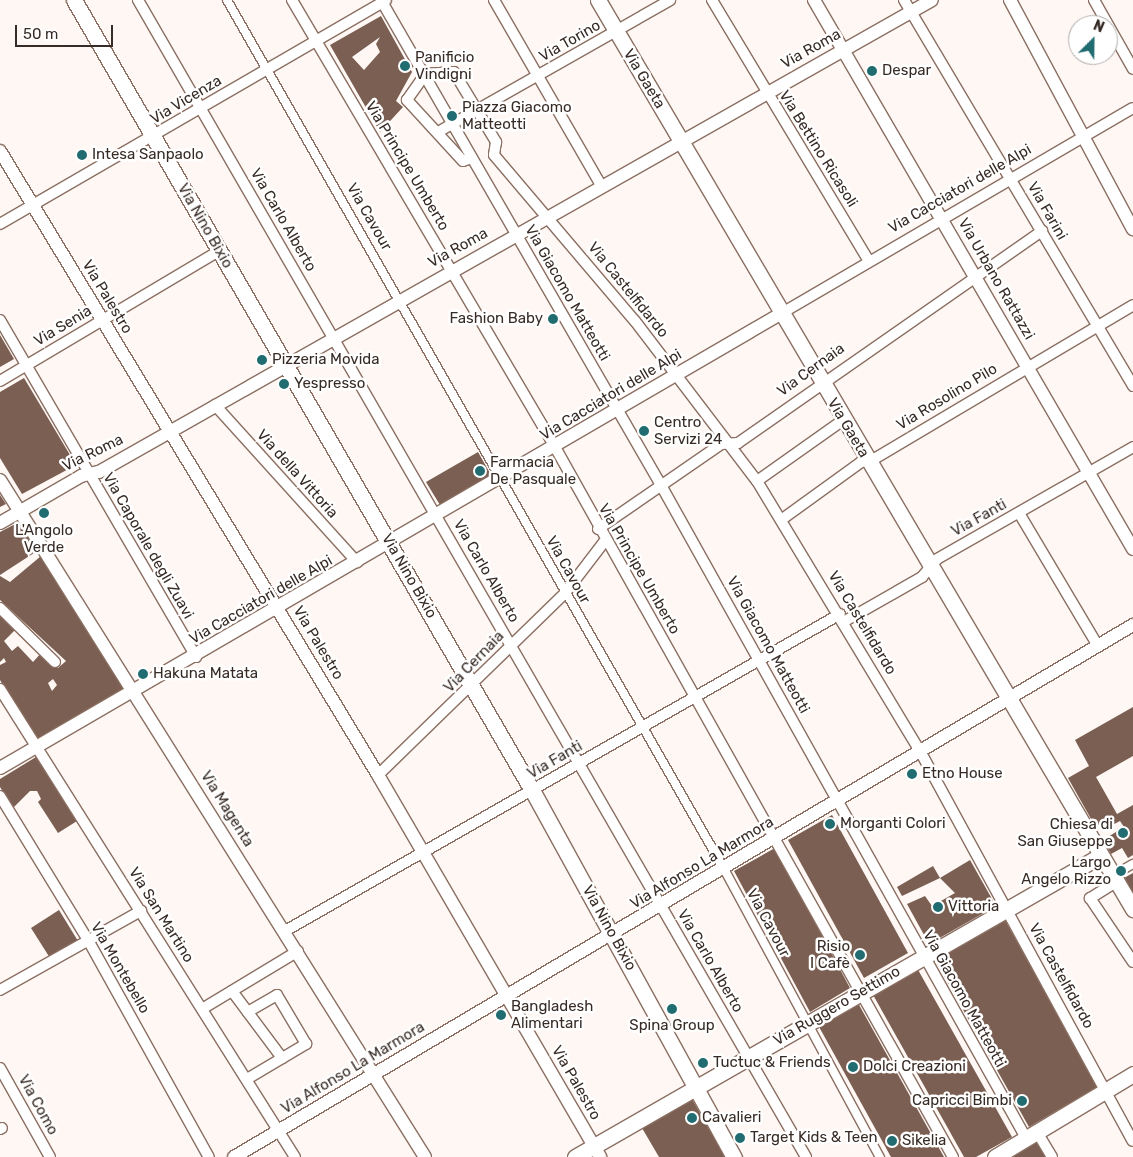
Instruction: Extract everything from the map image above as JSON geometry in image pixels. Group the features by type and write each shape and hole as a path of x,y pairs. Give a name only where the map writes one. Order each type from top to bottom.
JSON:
{"main road":[{"name":"Via Nino Bixio","path":"74,0 473,686 613,934 734,1157"},
{"name":"Via Gaeta","path":"598,0 1007,699 1133,909"},
{"name":"Via Ruggero Settimo","path":"575,1157 597,1152 696,1086 1100,856"},
{"path":"995,1157 1133,1074"}],"street":[{"name":"Via Carlo Alberto","path":"138,0 437,516 577,764 806,1157"},
{"name":"Via Cavour","path":"227,0 400,298 641,727 723,867 880,1157"},
{"name":"Via Principe Umberto","path":"292,0 555,448 604,542 776,838 953,1157"},
{"path":"494,0 601,185"},
{"name":"Via Torino","path":"438,132 538,78 670,0"},
{"name":"Via Bettino Ricasoli","path":"712,0 766,93 870,261"},
{"name":"Via Urbano Rattazzi","path":"814,0 1133,549"},
{"name":"Via Farini","path":"904,0 1133,386"},
{"name":"Via Roma","path":"0,523 286,366 400,298 932,0"},
{"path":"1010,0 1133,229"},
{"path":"1094,0 1133,69"},
{"name":"Via Vicenza","path":"0,224 154,137 383,1"},
{"path":"383,1 422,70"},
{"path":"422,70 454,72 481,109"},
{"path":"422,70 407,100 463,161 472,158"},
{"name":"Via Giacomo Matteotti","path":"422,70 759,658 923,956 1032,1135 1052,1157"},
{"name":"Via Cacciatori delle Alpi","path":"0,768 135,693 555,448 676,374 1010,178 1133,108"},
{"name":"Via Castelfidardo","path":"481,109 496,142 494,155 548,216 676,374 757,481 842,617 920,751 1133,1141"},
{"name":"Via Palestro","path":"0,151 424,852 597,1152"},
{"name":"Via Cernaia","path":"598,529 662,487 721,444 738,443 820,381 1042,230"},
{"name":"Via Senia","path":"0,381 219,251"},
{"name":"Via Rosolino Pilo","path":"781,520 868,460 1133,305"},
{"name":"Via Caporale degli Zuavi","path":"0,320 196,657"},
{"name":"Via della Vittoria","path":"215,405 357,562"},
{"path":"757,481 843,420"},
{"name":"Via Fanti","path":"285,931 695,697 759,658 922,578 938,559 1133,447"},
{"name":"Via Magenta","path":"0,480 298,951 425,1157"},
{"path":"1019,513 1098,646"},
{"name":"Via Cernaia","path":"378,775 473,686 511,645 565,593 604,542"},
{"path":"0,608 55,662"},
{"name":"Via Alfonso La Marmora","path":"234,1157 613,934 723,867 839,802 920,751 1133,624"},
{"name":"Via San Martino","path":"0,689 295,1157"},
{"name":"Via Montebello","path":"0,796 88,940 209,1157"},
{"path":"1133,864 1090,898 1133,962"},
{"path":"0,990 141,911"},
{"path":"202,1010 298,951"},
{"path":"232,991 282,1058"},
{"path":"247,1079 306,1044 277,995 248,1012"},
{"name":"Via Como","path":"0,1068 50,1157"}],"building":[{"path":"381,16 412,72 396,101 403,107 380,132 330,45","holes":["380,37 376,44 380,52 364,70 352,57"]},
{"path":"0,335 14,359 0,367"},
{"path":"24,378 76,465 22,494 0,458 0,392"},
{"path":"478,452 491,475 440,505 426,482"},
{"path":"0,495 6,504 0,507"},
{"path":"19,522 37,551 0,575 0,532"},
{"path":"41,556 124,690 36,742 0,680 0,665 6,662 4,658 0,662 0,612 17,628 4,641 12,651 18,646 33,662 42,652 58,668 66,661 0,600 0,576 10,582","holes":["53,679 57,685 52,691 48,683"]},
{"path":"1133,707 1133,756 1096,777 1117,814 1133,805 1133,855 1128,858 1122,848 1111,854 1103,840 1124,827 1120,821 1103,830 1100,824 1095,826 1068,778 1089,766 1075,740"},
{"path":"36,757 77,821 58,833 38,802 41,799 37,791 30,791 13,808 0,787 0,779"},
{"path":"832,815 908,953 864,978 788,840"},
{"path":"775,848 850,988 810,1012 734,871"},
{"path":"970,860 996,906 929,944 907,904 925,896 932,906 955,893 940,878"},
{"path":"933,866 940,878 902,896 897,887"},
{"path":"1133,873 1133,894 1124,878"},
{"path":"59,910 78,941 50,958 31,928"},
{"path":"1004,918 1097,1087 1029,1127 934,958"},
{"path":"917,968 1012,1137 976,1157 964,1157 872,993"},
{"path":"858,1003 944,1157 891,1157 818,1025"},
{"path":"692,1099 725,1157 659,1157 642,1128"},
{"path":"1038,1141 1048,1157 1011,1157"}],"place":[{"name":"Panificio Vindigni","path":"405,66"},
{"name":"Despar","path":"872,71"},
{"name":"Piazza Giacomo Matteotti","path":"452,116"},
{"name":"Intesa Sanpaolo","path":"82,155"},
{"name":"Fashion Baby","path":"553,319"},
{"name":"Pizzeria Movida","path":"262,360"},
{"name":"Yespresso","path":"284,384"},
{"name":"Centro Servizi 24","path":"644,431"},
{"name":"Farmacia De Pasquale","path":"480,471"},
{"name":"L'Angolo Verde","path":"44,513"},
{"name":"Hakuna Matata","path":"143,674"},
{"name":"Etno House","path":"912,774"},
{"name":"Morganti Colori","path":"830,824"},
{"name":"Chiesa di San Giuseppe","path":"1123,833"},
{"name":"Largo Angelo Rizzo","path":"1121,871"},
{"name":"Vittoria","path":"938,907"},
{"name":"Risio I Cafè","path":"860,955"},
{"name":"Spina Group","path":"672,1009"},
{"name":"Bangladesh Alimentari","path":"501,1015"},
{"name":"Tuctuc & Friends","path":"703,1063"},
{"name":"Dolci Creazioni","path":"853,1067"},
{"name":"Capricci Bimbi","path":"1022,1101"},
{"name":"Cavalieri","path":"692,1118"},
{"name":"Target Kids & Teen","path":"740,1138"},
{"name":"Sikelia","path":"892,1141"}]}
